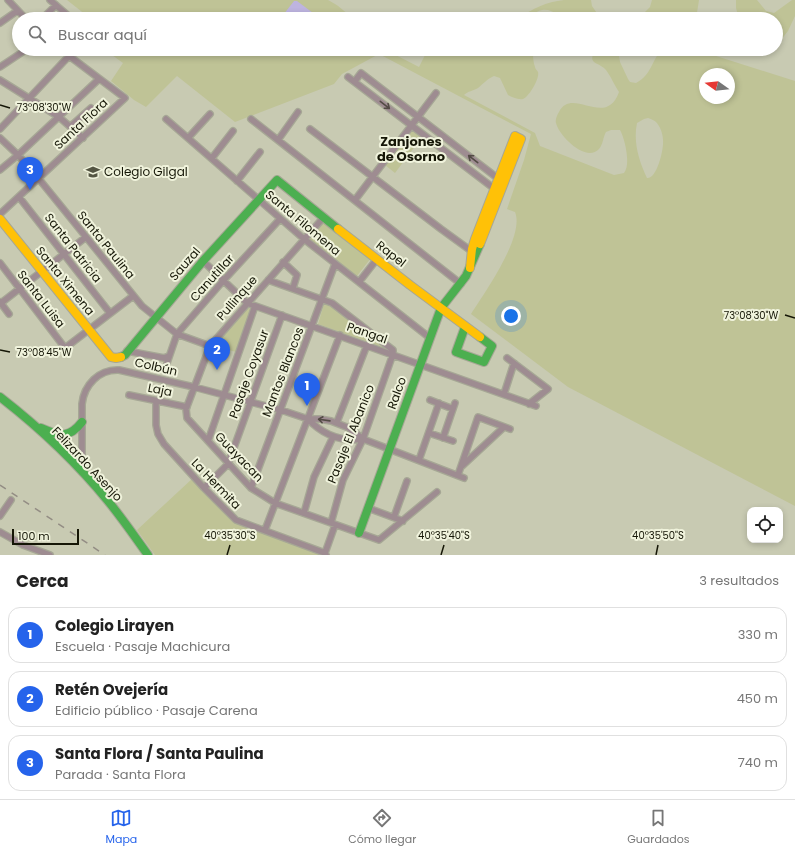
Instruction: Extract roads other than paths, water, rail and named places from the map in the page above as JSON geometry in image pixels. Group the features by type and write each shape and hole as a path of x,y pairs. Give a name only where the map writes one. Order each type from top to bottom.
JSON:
{"street":[{"path":"8,0 17,11"},
{"path":"50,0 64,12"},
{"path":"49,12 56,5"},
{"path":"0,23 12,15"},
{"path":"0,67 16,56"},
{"path":"0,129 68,57 99,79 0,170"},
{"path":"354,81 361,73 501,180"},
{"path":"348,77 497,191"},
{"name":"Santa Flora","path":"0,214 83,138 124,98 99,79"},
{"path":"0,80 59,117 83,138"},
{"path":"355,200 436,93"},
{"path":"71,126 90,108"},
{"path":"278,140 298,112"},
{"path":"188,138 210,114"},
{"name":"Santa Filomena","path":"166,119 304,239 430,338"},
{"path":"251,119 460,284"},
{"path":"426,137 433,128"},
{"path":"310,129 474,253"},
{"path":"212,158 233,131"},
{"name":"Santa Paulina","path":"0,138 18,155 39,179 142,306 177,334 210,346"},
{"name":"Ralco","path":"359,533 441,308 460,284 470,268 474,253 518,138"},
{"path":"237,181 260,152"},
{"name":"Sauzal","path":"111,357 120,358 127,351 203,261 277,180"},
{"name":"Rapel","path":"277,180 465,327 492,346 484,362 456,352 465,327"},
{"name":"Santa Patricia","path":"19,197 110,313"},
{"name":"Pullinque","path":"187,406 210,346 324,217"},
{"name":"Santa Ximena","path":"0,219 111,357"},
{"name":"Canutillar","path":"167,363 177,334 280,219"},
{"path":"9,314 0,303 86,237"},
{"path":"359,282 377,259"},
{"name":"Pangal","path":"203,261 247,303 536,406"},
{"path":"284,262 297,274 293,288"},
{"name":"Santa Luisa","path":"0,263 65,348 89,330"},
{"name":"Mantos Blancos","path":"251,488 335,264"},
{"path":"268,280 332,302 393,350 393,354"},
{"path":"89,330 133,296"},
{"path":"208,441 255,306"},
{"name":"Pasaje Coyasur","path":"228,464 282,315"},
{"path":"265,530 340,336"},
{"path":"337,422 367,345"},
{"path":"127,351 164,358 169,356"},
{"name":"Pasaje El Abanico","path":"333,524 343,480 363,439 393,354"},
{"path":"507,358 548,389 529,404"},
{"path":"504,394 514,363"},
{"name":"Colbún","path":"82,472 82,404 85,391 94,380 109,371 119,370 194,387 281,410 308,419 320,419 337,422 354,431 363,439"},
{"name":"Laja","path":"129,395 187,406"},
{"name":"Felizardo Asenjo","path":"0,397 35,426 103,494 148,555"},
{"path":"430,400 453,409"},
{"name":"La Hermita","path":"156,401 156,425 158,434 169,450 236,520 326,554 333,524"},
{"path":"419,460 439,403"},
{"path":"443,438 455,403"},
{"name":"Guayacan","path":"187,406 186,413 188,421 251,488 275,503 379,540 403,520"},
{"path":"478,417 507,428 461,467 478,417"},
{"name":"Colbún","path":"308,419 322,431 333,437 345,440 363,439 390,448 461,477 461,467"},
{"path":"35,426 54,434 63,435 73,432 82,422"},
{"path":"429,433 453,441"},
{"path":"304,513 314,477 333,437"},
{"path":"204,488 228,464"},
{"path":"394,517 407,481"},
{"path":"368,508 403,520 437,492"},
{"path":"0,516 11,500"},
{"path":"0,532 22,545 50,555"}],"railway":[{"path":"0,485 105,555"}],"place":[{"name":"Colegio Gilgal","path":"93,172"},
{"name":"Santa Flora / Santa Paulina","path":"30,190"},
{"name":"Retén Ovejería","path":"217,370"},
{"name":"Colegio Lirayen","path":"307,406"}],"district":[{"name":"Zanjones de Osorno","path":"411,148"}]}
